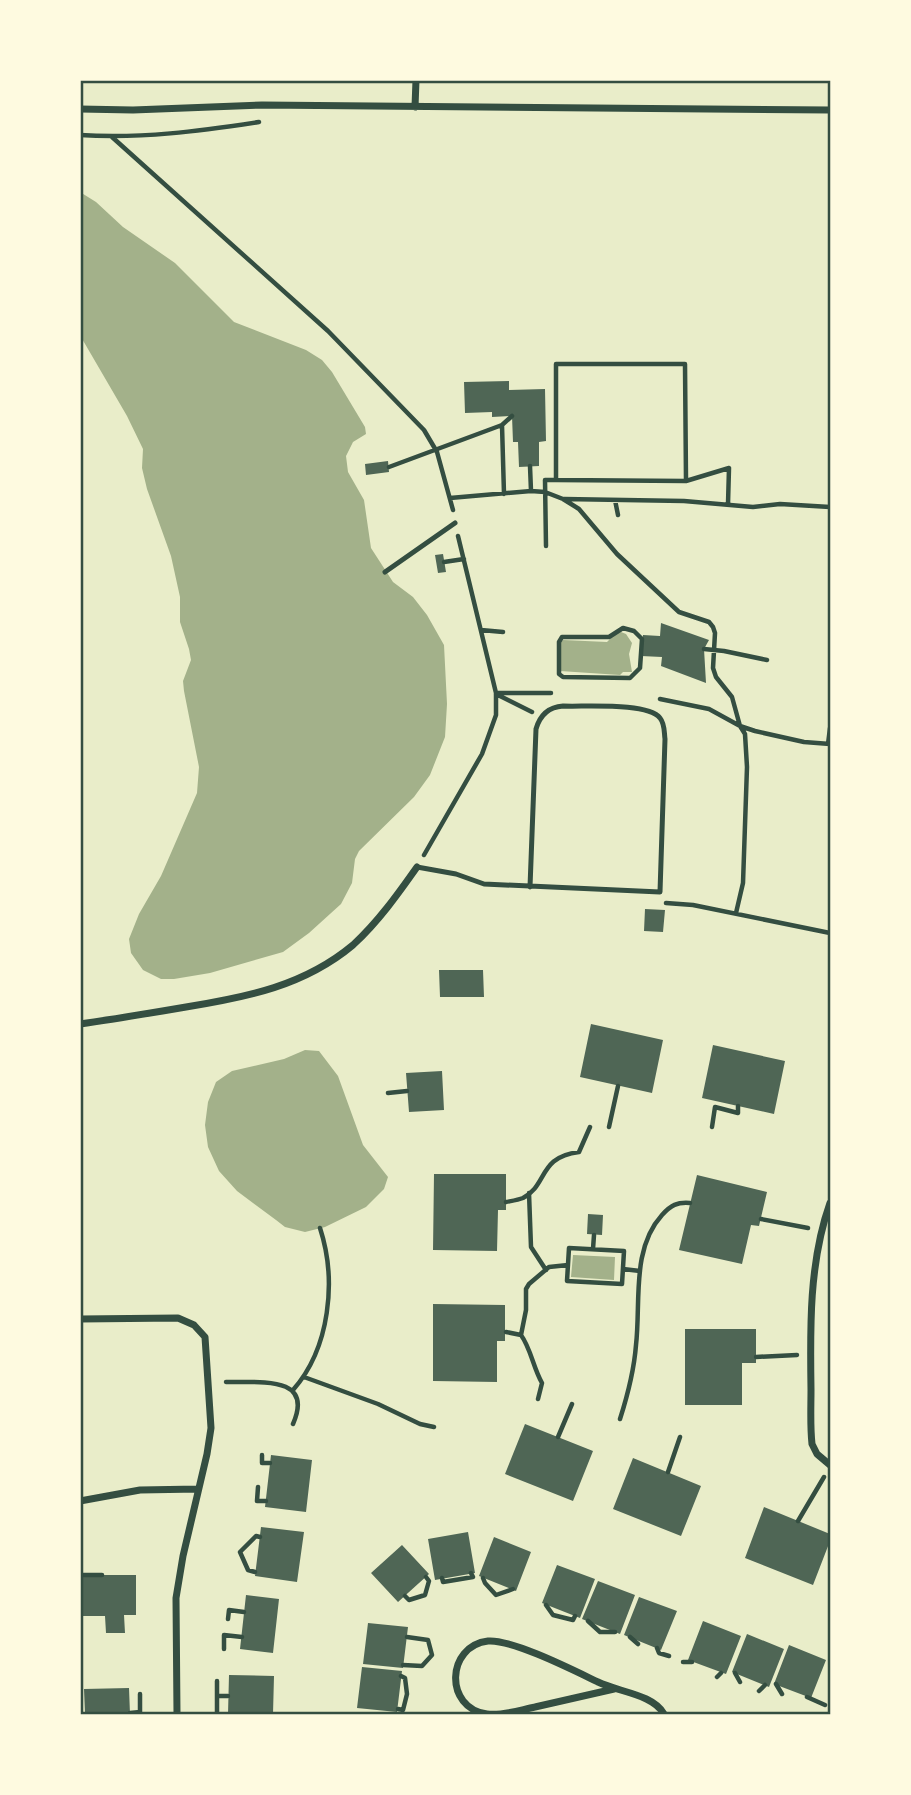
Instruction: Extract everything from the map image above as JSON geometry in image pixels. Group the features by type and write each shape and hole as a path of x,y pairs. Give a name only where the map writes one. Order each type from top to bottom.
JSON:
{"street":[{"path":"415,107 416,80"},
{"path":"80,109 133,110 262,105 831,110"},
{"path":"80,1024 223,1002 284,986 324,966 352,946 377,920 417,867"},
{"path":"830,1464 817,1454 812,1444 810,1355 813,1288 822,1231 831,1203"},
{"path":"80,1319 178,1318 201,1331 207,1346 211,1429 176,1598 177,1714"},
{"path":"80,1501 140,1490 198,1489"},
{"path":"614,1689 519,1710 488,1714 476,1711 468,1705 458,1692 454,1679 457,1666 469,1650 477,1644 499,1642 552,1660 614,1689 650,1701 664,1714"}],"lane":[{"path":"385,572 455,523"},
{"path":"417,867 456,874 475,882 530,887 660,892 664,724 655,713 639,709 563,706 554,707 541,717 537,729 530,887"}],"path":[{"path":"80,135 112,137 193,132 269,122"},
{"path":"112,137 328,331 424,430 435,449 450,498 496,693 496,715 482,754 417,867"},
{"path":"556,480 556,364 685,364 685,481"},
{"path":"388,467 502,425 512,416"},
{"path":"502,425 504,494"},
{"path":"530,466 531,491"},
{"path":"546,546 545,480 685,481 729,468 728,504"},
{"path":"450,498 531,491 545,492 563,499 579,509 617,554 679,612 709,622 716,633 713,668 716,677 732,697 745,734 747,767 743,883 736,913"},
{"path":"563,499 753,507 780,503 831,507"},
{"path":"615,500 618,514"},
{"path":"444,562 464,559"},
{"path":"628,628 642,639 641,645 640,668 626,680 564,677 558,671 559,642 562,637 609,636 628,628"},
{"path":"481,630 503,632"},
{"path":"704,649 767,660"},
{"path":"496,693 531,711"},
{"path":"672,712 677,702"},
{"path":"828,744 830,728"},
{"path":"660,892 663,903 693,905 831,933"},
{"path":"609,1127 618,1086"},
{"path":"388,1093 407,1091"},
{"path":"712,1128 715,1107 738,1113 738,1106"},
{"path":"506,1202 523,1198 529,1193 543,1171 556,1159 568,1153 579,1152 590,1126"},
{"path":"529,1193 531,1247 546,1270"},
{"path":"620,1419 632,1380 640,1271 647,1240 657,1221 669,1207 678,1202 690,1203"},
{"path":"761,1219 822,1231"},
{"path":"293,1390 312,1362 325,1319 330,1285 320,1228"},
{"path":"593,1249 594,1235"},
{"path":"569,1248 593,1249 624,1251 622,1284 567,1280 569,1248"},
{"path":"538,1399 542,1383 521,1335 526,1310 526,1289 549,1267 568,1265"},
{"path":"623,1269 640,1271"},
{"path":"506,1332 521,1335"},
{"path":"756,1357 810,1355"},
{"path":"304,1377 434,1427"},
{"path":"226,1382 284,1385 293,1390 298,1407 293,1424"},
{"path":"558,1437 572,1404"},
{"path":"668,1472 680,1437"},
{"path":"262,1455 262,1463 270,1463"},
{"path":"798,1521 808,1500 820,1487 830,1464"},
{"path":"258,1487 257,1501 265,1502"},
{"path":"255,1572 248,1570 240,1552 256,1536 260,1537"},
{"path":"442,1578 443,1582 473,1577 471,1573"},
{"path":"80,1575 102,1575"},
{"path":"405,1596 409,1600 425,1595 429,1581 426,1577"},
{"path":"483,1578 496,1595 513,1589"},
{"path":"546,1605 553,1615 573,1620 575,1616"},
{"path":"228,1619 229,1610 244,1612"},
{"path":"589,1622 600,1632 615,1632"},
{"path":"224,1648 225,1635 242,1637"},
{"path":"403,1665 422,1666 432,1656 428,1640 407,1637"},
{"path":"630,1637 638,1644"},
{"path":"657,1648 659,1653 668,1656"},
{"path":"683,1662 692,1662"},
{"path":"735,1674 740,1682"},
{"path":"398,1709 403,1710 407,1694 405,1678 401,1676"},
{"path":"217,1681 217,1714"},
{"path":"776,1684 782,1694"},
{"path":"759,1691 765,1685"},
{"path":"130,1713 140,1712 140,1694"},
{"path":"217,1696 228,1696"},
{"path":"807,1697 825,1704"}],"shaded area":[{"path":"80,192 96,202 123,227 175,263 234,322 306,350 322,360 332,372 365,427 366,434 353,442 346,456 348,472 364,500 371,548 393,582 413,597 427,615 444,645 447,704 445,737 430,775 414,797 359,851 355,859 352,883 341,904 283,952 210,973 174,979 161,979 143,970 131,953 129,939 139,914 161,876 197,793 199,767 183,681 191,660 180,622 180,597 171,556 142,468 143,449 81,337"},
{"path":"621,632 626,634 632,643 629,654 632,672 623,672 620,675 560,671 559,644 563,640 607,642"},
{"path":"305,1050 319,1051 338,1076 363,1145 388,1177 384,1189 366,1207 325,1227 305,1232 285,1227 237,1191 219,1171 208,1147 205,1125 208,1102 216,1082 232,1071 284,1059"},
{"path":"573,1255 615,1257 614,1280 571,1277"}],"building":[{"path":"509,381 509,390 545,389 546,441 539,442 539,466 519,467 518,442 513,442 512,416 492,417 492,412 465,413 464,382"},
{"path":"388,461 389,472 366,475 365,464"},
{"path":"443,554 446,572 438,573 435,555"},
{"path":"661,623 709,640 704,649 706,683 661,666 662,657 641,656 643,635 660,636"},
{"path":"645,909 665,910 663,932 644,931"},
{"path":"439,970 483,970 484,997 440,997"},
{"path":"591,1024 663,1040 652,1093 580,1077"},
{"path":"713,1045 785,1061 774,1114 702,1098"},
{"path":"442,1071 444,1110 409,1112 406,1073"},
{"path":"434,1174 506,1174 506,1210 498,1210 497,1251 433,1250"},
{"path":"697,1175 767,1192 759,1226 751,1225 742,1264 679,1250"},
{"path":"588,1214 603,1215 602,1235 587,1234"},
{"path":"433,1304 505,1305 505,1341 497,1341 497,1382 433,1381"},
{"path":"685,1329 756,1329 756,1363 742,1363 742,1405 685,1405"},
{"path":"525,1424 593,1451 573,1501 505,1474"},
{"path":"271,1455 312,1460 306,1512 265,1507"},
{"path":"633,1458 701,1486 681,1536 613,1509"},
{"path":"764,1507 830,1534 830,1541 813,1585 745,1558"},
{"path":"261,1527 304,1532 297,1582 255,1576"},
{"path":"468,1532 475,1573 435,1580 428,1539"},
{"path":"494,1537 531,1552 516,1591 479,1576"},
{"path":"402,1545 429,1574 398,1602 371,1573"},
{"path":"557,1565 595,1579 580,1618 542,1603"},
{"path":"80,1575 136,1575 136,1615 124,1615 125,1633 106,1633 105,1616 80,1616"},
{"path":"598,1581 635,1595 620,1634 582,1619"},
{"path":"246,1595 279,1599 273,1653 240,1649"},
{"path":"639,1597 677,1611 661,1650 624,1635"},
{"path":"703,1621 741,1636 726,1674 688,1660"},
{"path":"368,1623 408,1627 403,1668 363,1664"},
{"path":"747,1634 784,1649 769,1687 732,1672"},
{"path":"789,1645 826,1660 811,1698 774,1684"},
{"path":"362,1667 402,1671 397,1712 357,1708"},
{"path":"229,1675 274,1676 273,1714 228,1714"},
{"path":"129,1688 130,1714 85,1714 84,1689"}]}
